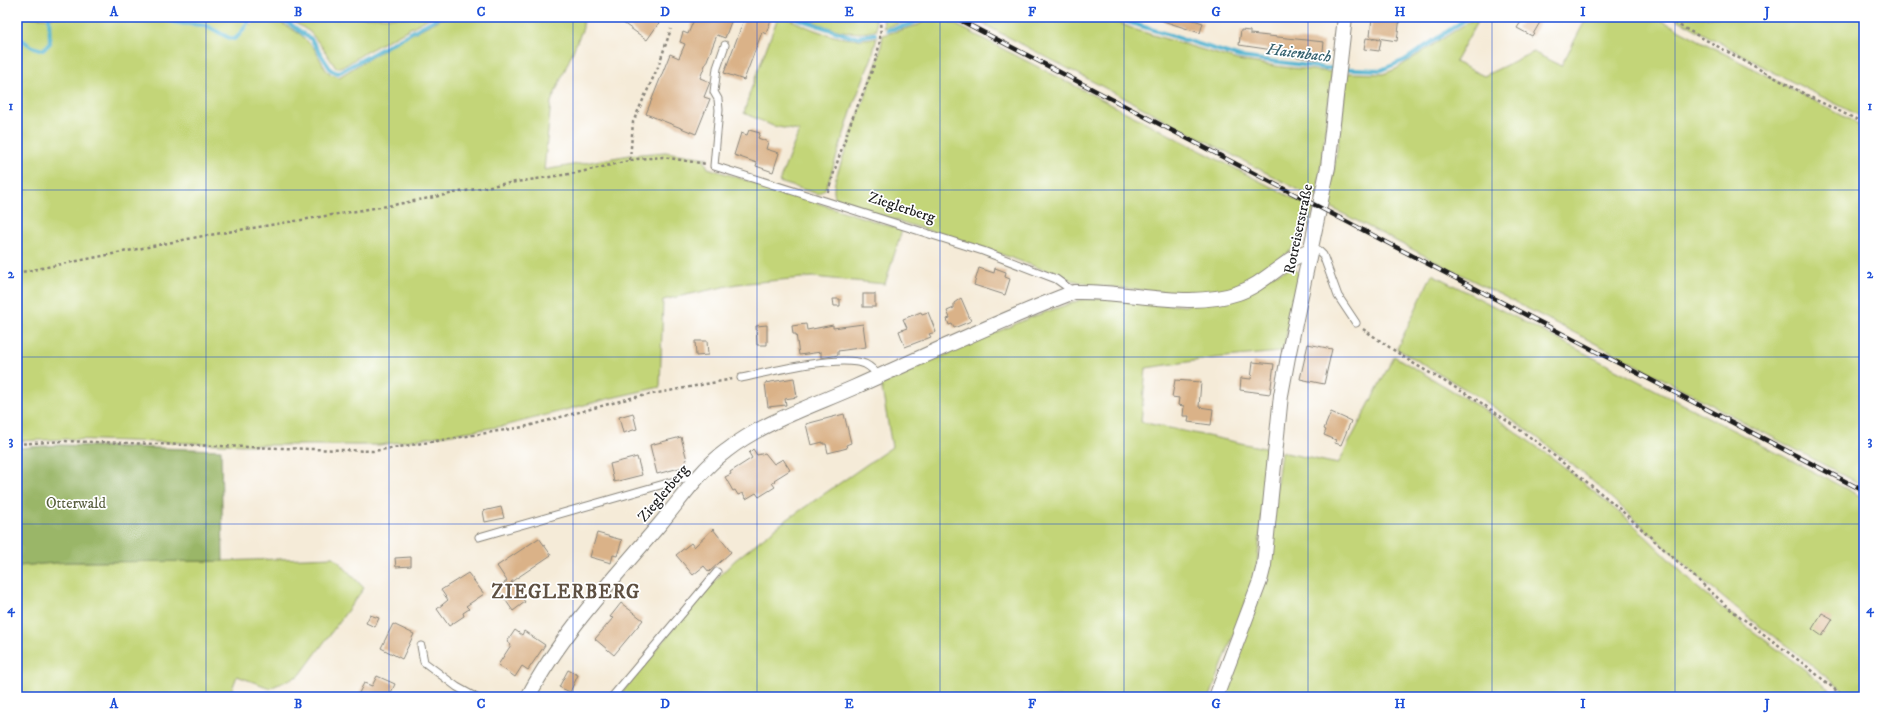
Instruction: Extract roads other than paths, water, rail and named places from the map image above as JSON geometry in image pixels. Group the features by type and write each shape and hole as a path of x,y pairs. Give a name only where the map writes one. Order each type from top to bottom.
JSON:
{"street":[{"name":"Rotreiserstraße","path":"1216,697 1260,581 1264,564 1275,447 1288,357 1328,167 1345,17"},
{"name":"Zieglerberg","path":"528,697 549,663 596,600 703,473 724,452 742,439 792,415 1074,292 1098,292 1194,300 1221,298 1240,292 1259,283 1301,253 1311,250"}],"lane":[{"name":"Zieglerberg","path":"725,45 717,68 714,92 718,99 719,110 714,166 976,249 1039,271 1056,279 1074,292"},
{"path":"1311,250 1319,251 1323,255 1338,296 1356,323"},
{"path":"741,378 813,364 844,362 868,365 878,377"},
{"path":"479,537 703,473"},
{"path":"612,697 717,572"},
{"path":"421,646 424,662 457,687 475,697"}],"waterway":[{"name":"Haienbach","path":"17,36 32,47 43,50 50,43 49,17"},
{"name":"Haienbach","path":"164,17 173,22 206,26 232,39 237,37 242,32 251,17"},
{"name":"Haienbach","path":"280,17 311,39 331,70 338,73 439,17"},
{"name":"Haienbach","path":"793,17 849,36 857,37 875,34"},
{"name":"Haienbach","path":"888,30 911,24 926,17"},
{"name":"Haienbach","path":"1117,17 1128,22 1240,57 1325,68 1381,70 1405,60 1469,17"}],"railway":[{"path":"954,17 1864,491"}],"district":[{"name":"ZIEGLERBERG","path":"566,591"}],"park label":[{"name":"Otterwald","path":"76,503"}]}
